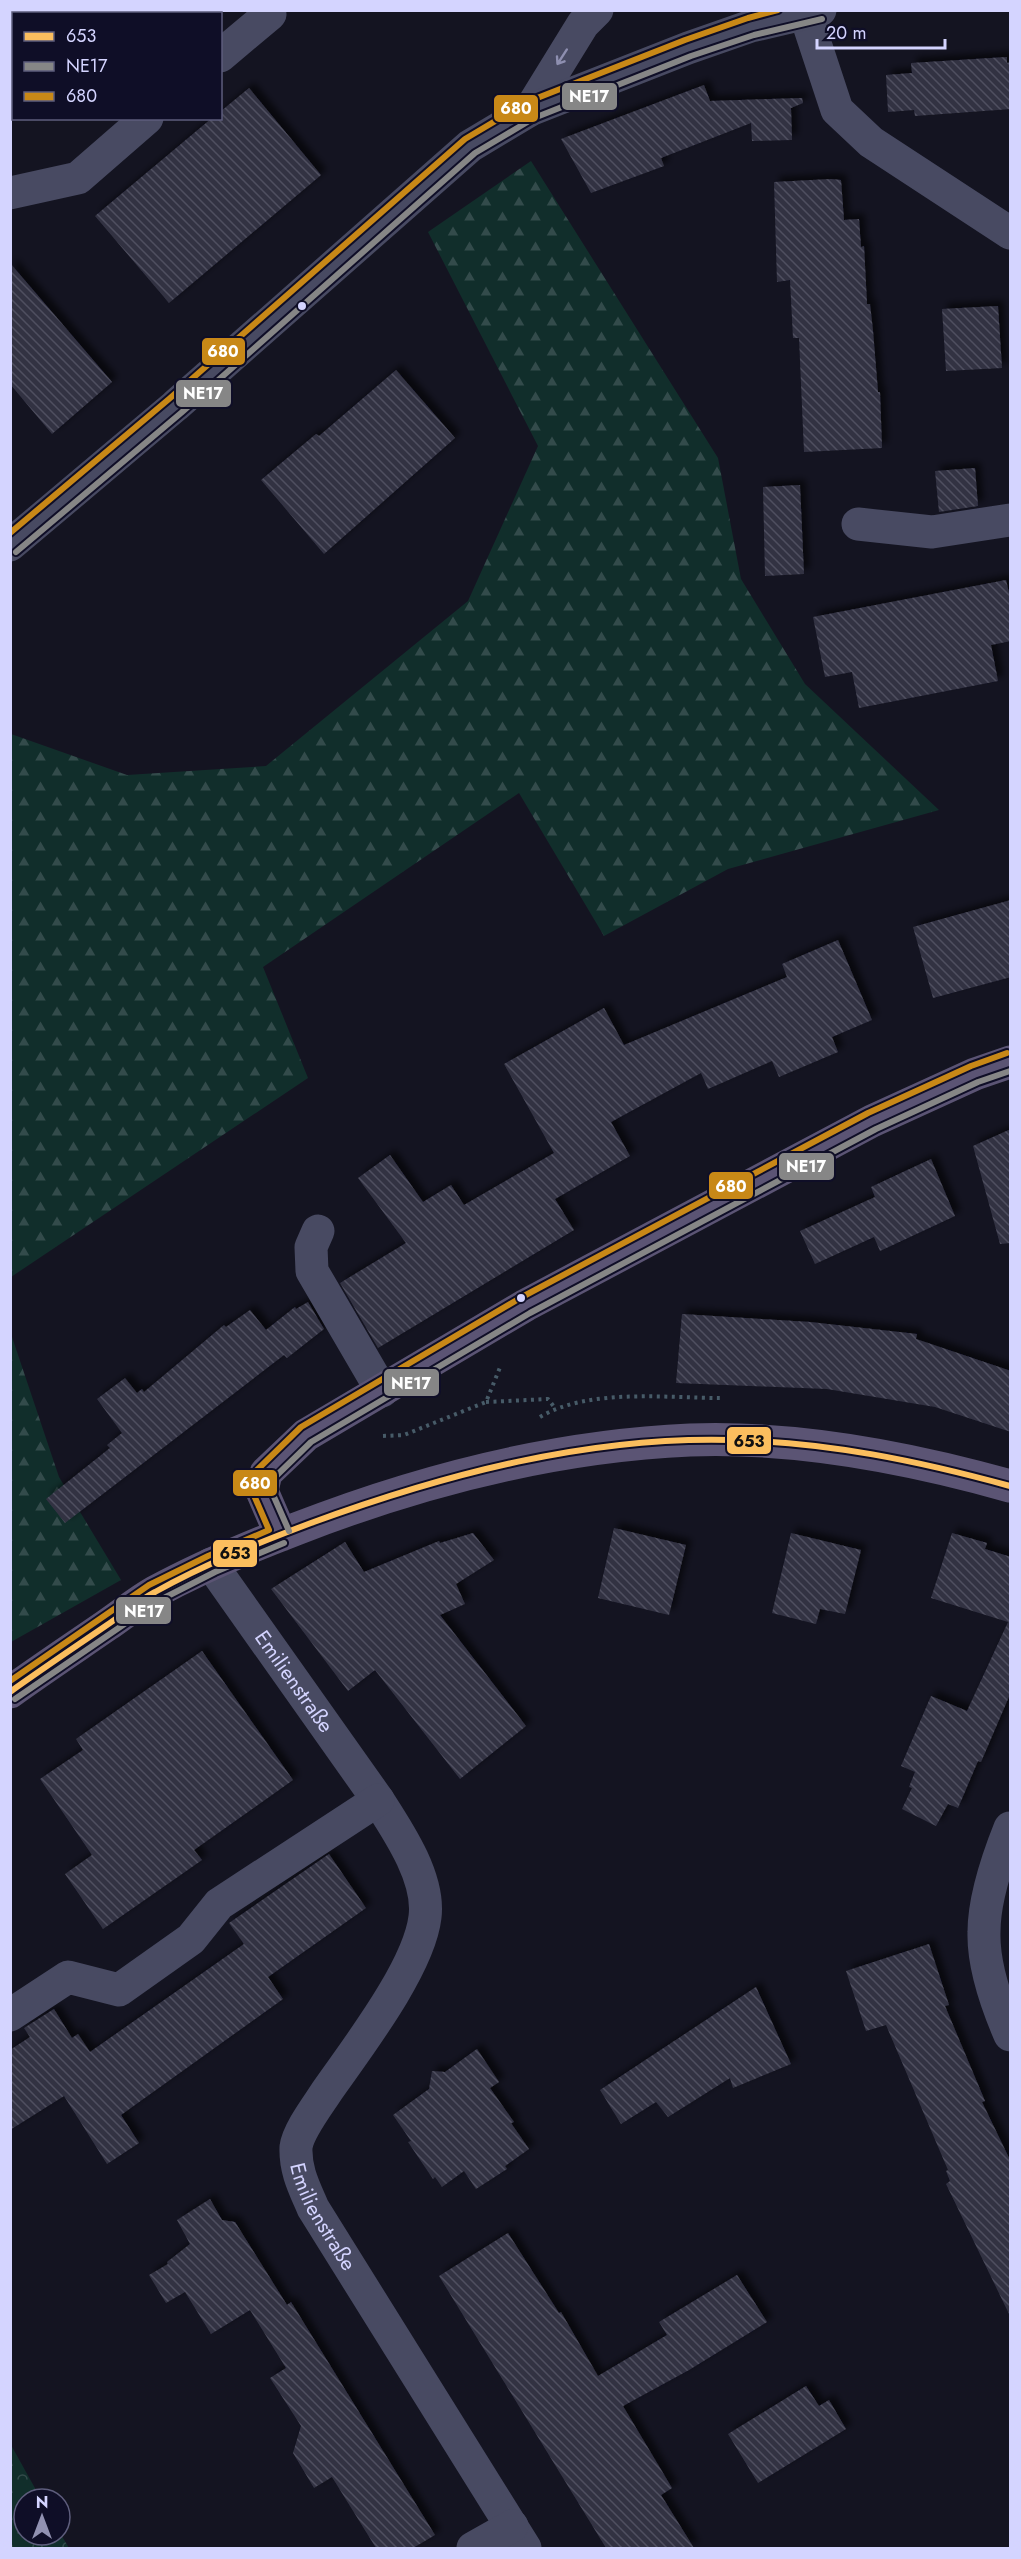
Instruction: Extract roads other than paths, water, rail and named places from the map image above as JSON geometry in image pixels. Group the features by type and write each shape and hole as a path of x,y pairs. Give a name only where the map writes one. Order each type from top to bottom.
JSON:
{"main road":[{"path":"281,1535 262,1491 266,1473 306,1435 526,1305 872,1121 975,1074 1011,1062"},
{"path":"10,1692 153,1593 211,1564 356,1506 409,1489 557,1453 692,1440 757,1442 845,1450 946,1468 1011,1486"}],"street":[{"path":"530,110 584,24 597,10"},
{"path":"10,545 35,527 470,146 530,110 751,26 812,12 837,110 871,142 1011,233"},
{"path":"222,54 270,14"},
{"path":"10,193 78,178 145,120"},
{"path":"858,524 932,532 1011,520"},
{"path":"318,1231 311,1247 312,1271 382,1391"},
{"name":"Emilienstraße","path":"211,1564 378,1800 402,1837 423,1887 425,1916 420,1938 399,1984 311,2115 296,2144 297,2173 313,2208 518,2537 473,2548"},
{"path":"10,2015 68,1977 119,1990 191,1939 219,1904 378,1800"},
{"path":"1011,1828 996,1864 984,1932 991,1986 1011,2036"}]}
